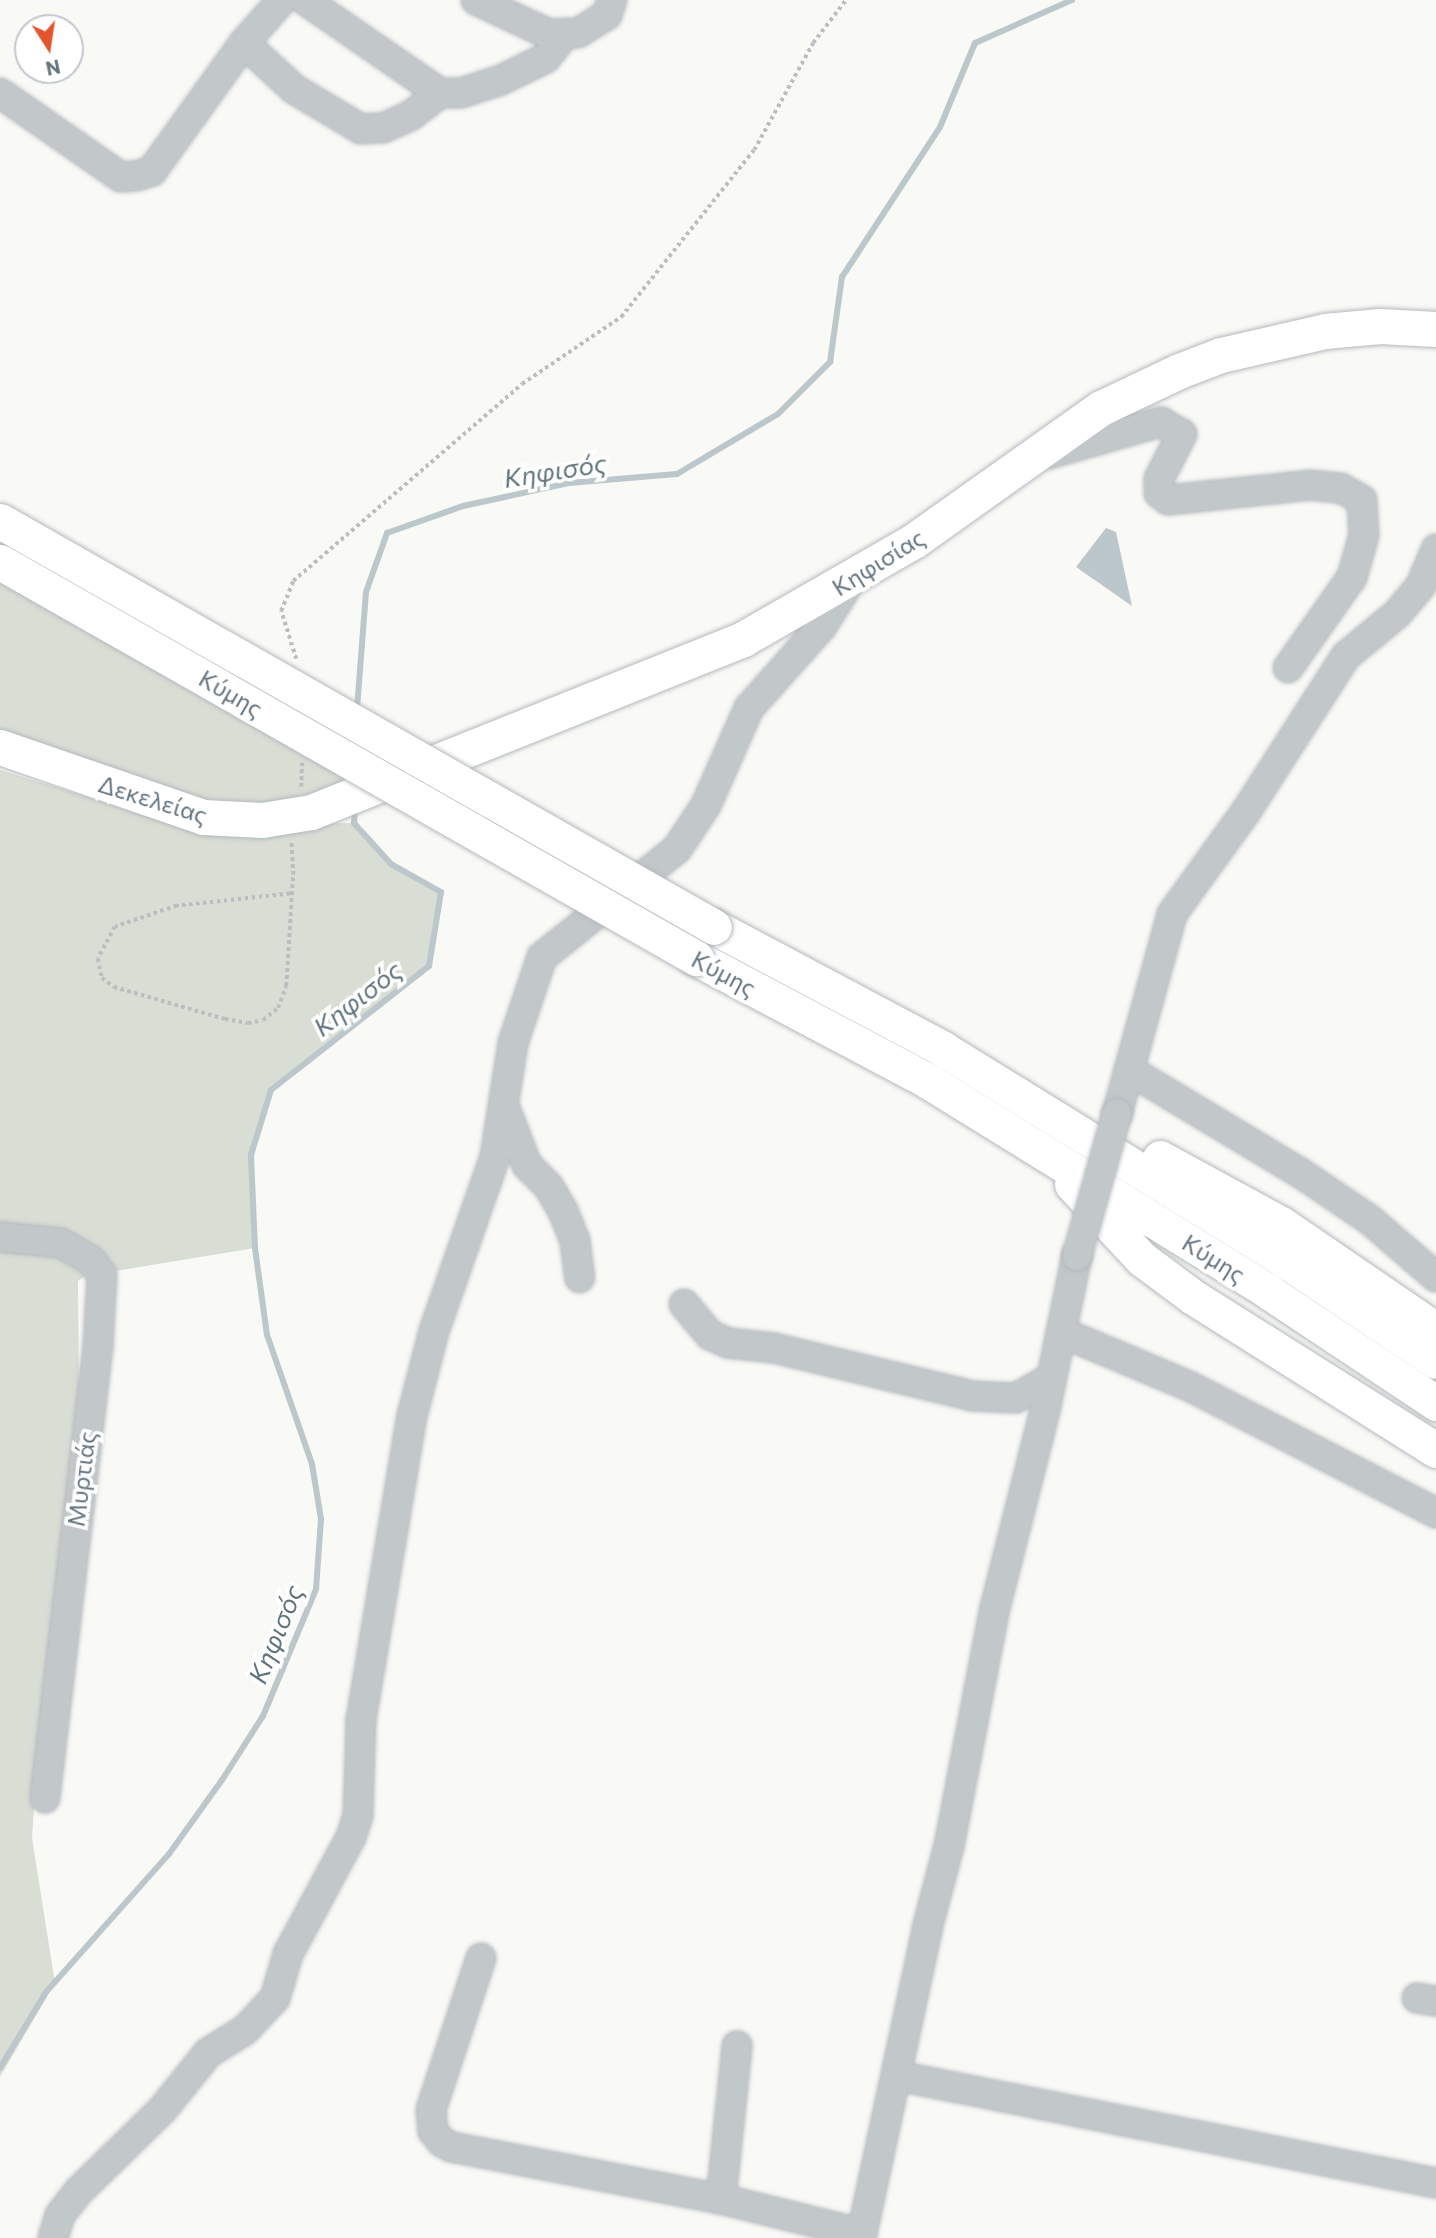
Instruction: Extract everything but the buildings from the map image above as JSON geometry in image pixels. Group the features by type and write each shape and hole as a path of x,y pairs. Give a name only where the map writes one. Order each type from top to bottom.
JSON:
{"main road":[{"name":"Κηφισίας","path":"299,815 712,653 851,580 1101,408 1221,355 1325,331 1380,326 1436,329"},
{"name":"Κύμης","path":"0,522 714,927 943,1049 1056,1118 1436,1361"},
{"name":"Κύμης","path":"0,562 696,958 928,1082 1269,1292 1436,1403"},
{"name":"Δεκελείας","path":"0,747 203,817 299,815"},
{"path":"1056,1118 1100,1128 1228,1193 1346,1265 1436,1330"},
{"path":"1041,1150 1142,1259 1193,1297 1436,1450"}],"street":[{"path":"0,93 121,177 152,171 244,43 282,0"},
{"path":"305,0 440,93 461,93 499,81 546,58 565,34"},
{"path":"477,0 522,24 549,34 578,33 607,15 612,0"},
{"path":"244,43 294,89 361,129 383,128 410,116 440,93"},
{"path":"1029,460 1161,422 1182,434 1159,480 1159,492 1168,500 1310,485 1341,488 1362,500 1364,535 1352,577 1288,668"},
{"path":"481,1958 431,2110 433,2131 442,2142 451,2147 721,2199 861,2236 898,2076 992,1622 1077,1256 1172,914 1247,810 1346,656 1397,614 1422,585 1436,549"},
{"path":"54,2238 60,2215 88,2182 163,2109 208,2053 253,2023 275,1998 288,1954 351,1836 358,1815 361,1720 411,1416 438,1318 495,1157 505,1108 513,1042 542,957 677,849 706,805 749,708 822,626 851,580"},
{"path":"1129,1070 1299,1172 1370,1220 1436,1277"},
{"path":"505,1108 527,1165 549,1187 563,1211 575,1240 580,1278"},
{"name":"Μυρτιάς","path":"0,1237 61,1243 90,1260 103,1275 98,1346 45,1798"},
{"path":"684,1304 710,1335 728,1343 774,1348 972,1396 1016,1398 1050,1378"},
{"path":"1061,1332 1192,1387 1436,1513"},
{"path":"721,2199 737,2046"},
{"path":"898,2076 1436,2183"}],"path":[{"path":"298,664 281,611 293,582 522,384 621,317 754,150 813,43 846,0"},
{"path":"290,894 188,904 116,927 98,959 102,978 114,987 225,1019 248,1023 263,1020 278,1008 286,986 290,894 303,752"}],"shaded area":[{"path":"1106,528 1116,532 1132,606 1076,567"},
{"path":"0,572 371,787 234,812 0,736"},
{"path":"0,770 182,826 354,823 391,864 441,892 429,966 271,1091 251,1155 255,1248 85,1276 78,1281 79,1402 37,1764 32,1838 55,1983 0,2077"}],"waterway":[{"name":"Κηφισός","path":"357,709 366,592 387,533 463,506 569,483 677,474 778,414 830,362 842,277 940,127 975,43 1072,0"},
{"name":"Κηφισός","path":"0,2068 46,1992 169,1854 222,1780 263,1716 316,1589 321,1519 312,1464 267,1335 255,1248 251,1155 271,1090 429,966 441,892 391,864 354,823 355,808"}]}
